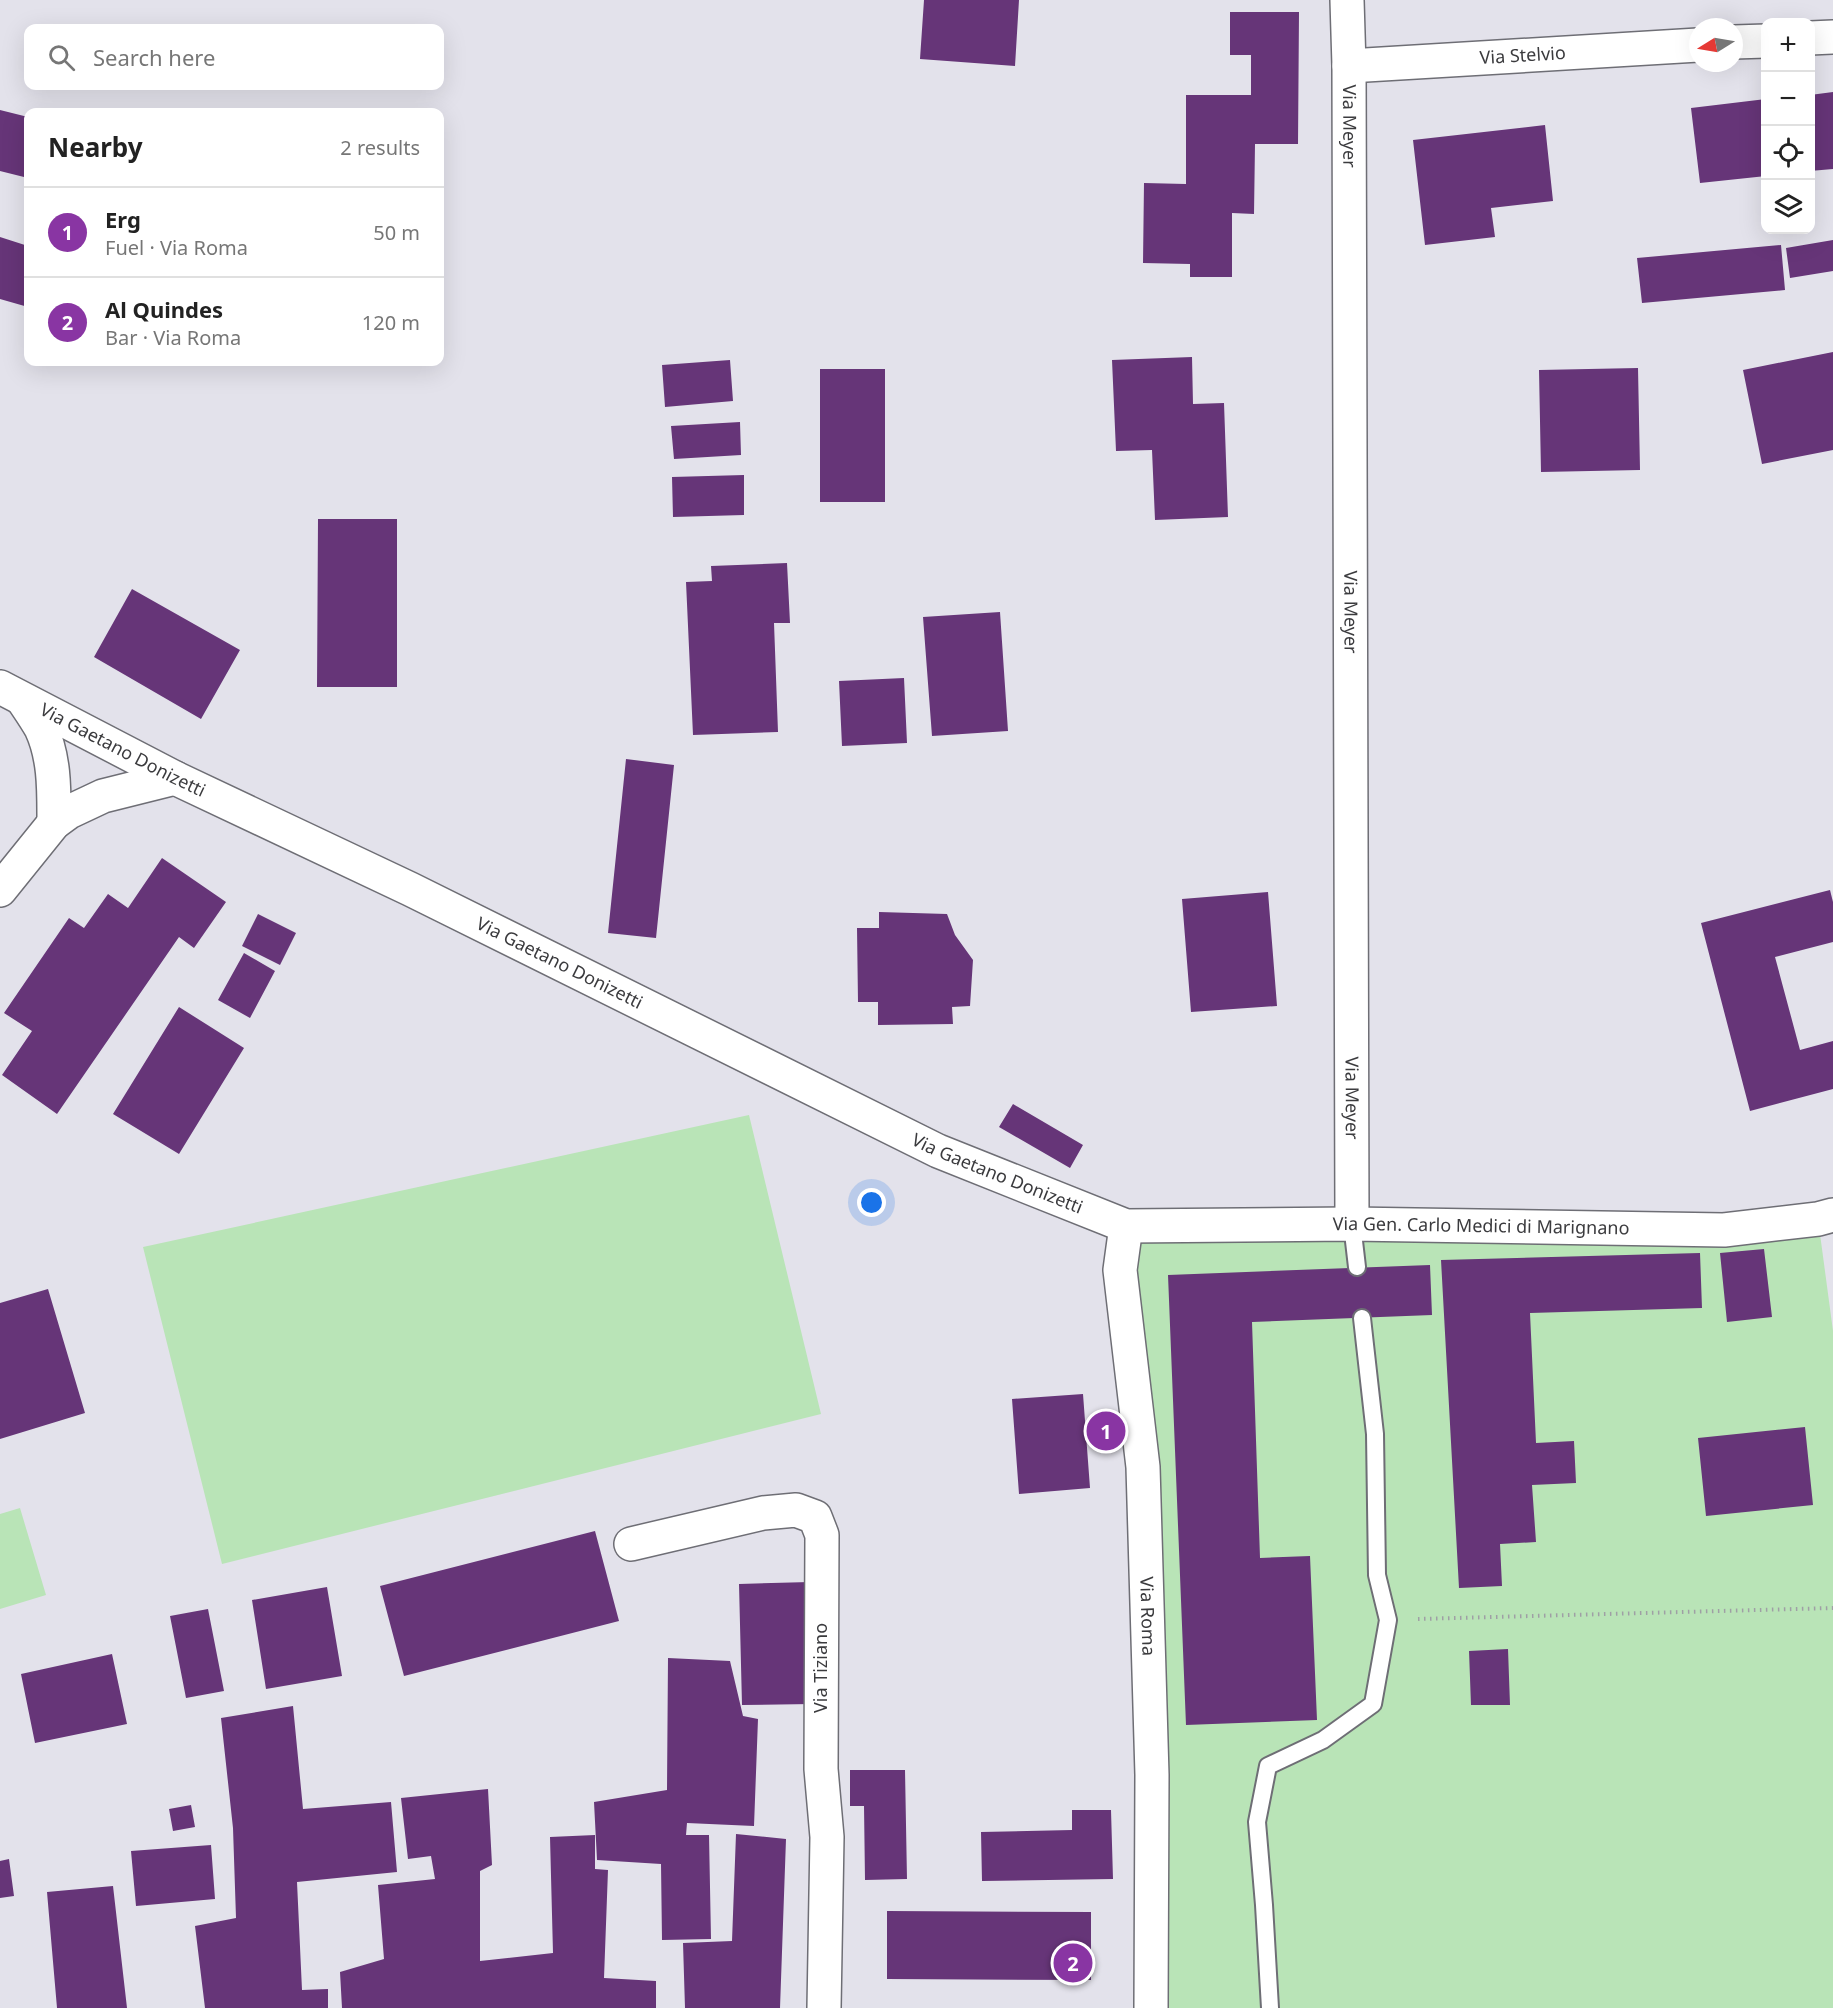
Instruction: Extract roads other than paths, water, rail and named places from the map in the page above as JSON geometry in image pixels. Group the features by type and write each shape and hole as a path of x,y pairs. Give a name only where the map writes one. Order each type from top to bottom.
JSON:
{"street":[{"name":"Via Meyer","path":"1347,0 1352,1224"},
{"path":"1815,38 1833,37"},
{"path":"1743,42 1761,41"},
{"name":"Via Stelvio","path":"1349,66 1689,46"},
{"path":"11,693 41,729 50,756 54,823"},
{"name":"Via Gaetano Donizetti","path":"11,693 175,778 421,894 938,1151 1126,1226"},
{"path":"0,890 54,823 69,812 103,796 175,778"},
{"name":"Via Gen. Carlo Medici di Marignano","path":"1126,1226 1352,1224 1724,1230 1818,1219 1833,1215"},
{"name":"Via Roma","path":"1126,1226 1120,1270 1143,1467 1152,1775 1150,2008"},
{"name":"Via Tiziano","path":"631,1544 763,1513 796,1510 815,1517 822,1535 821,1769 827,1837 824,2008"}],"lane":[{"path":"1352,1224 1357,1267"},
{"path":"1270,2008 1257,1822 1268,1766 1323,1740 1373,1704 1388,1620 1377,1575 1375,1434 1362,1318"}],"place":[{"name":"Erg","path":"1106,1431"},
{"name":"Al Quindes","path":"1073,1963"}]}
